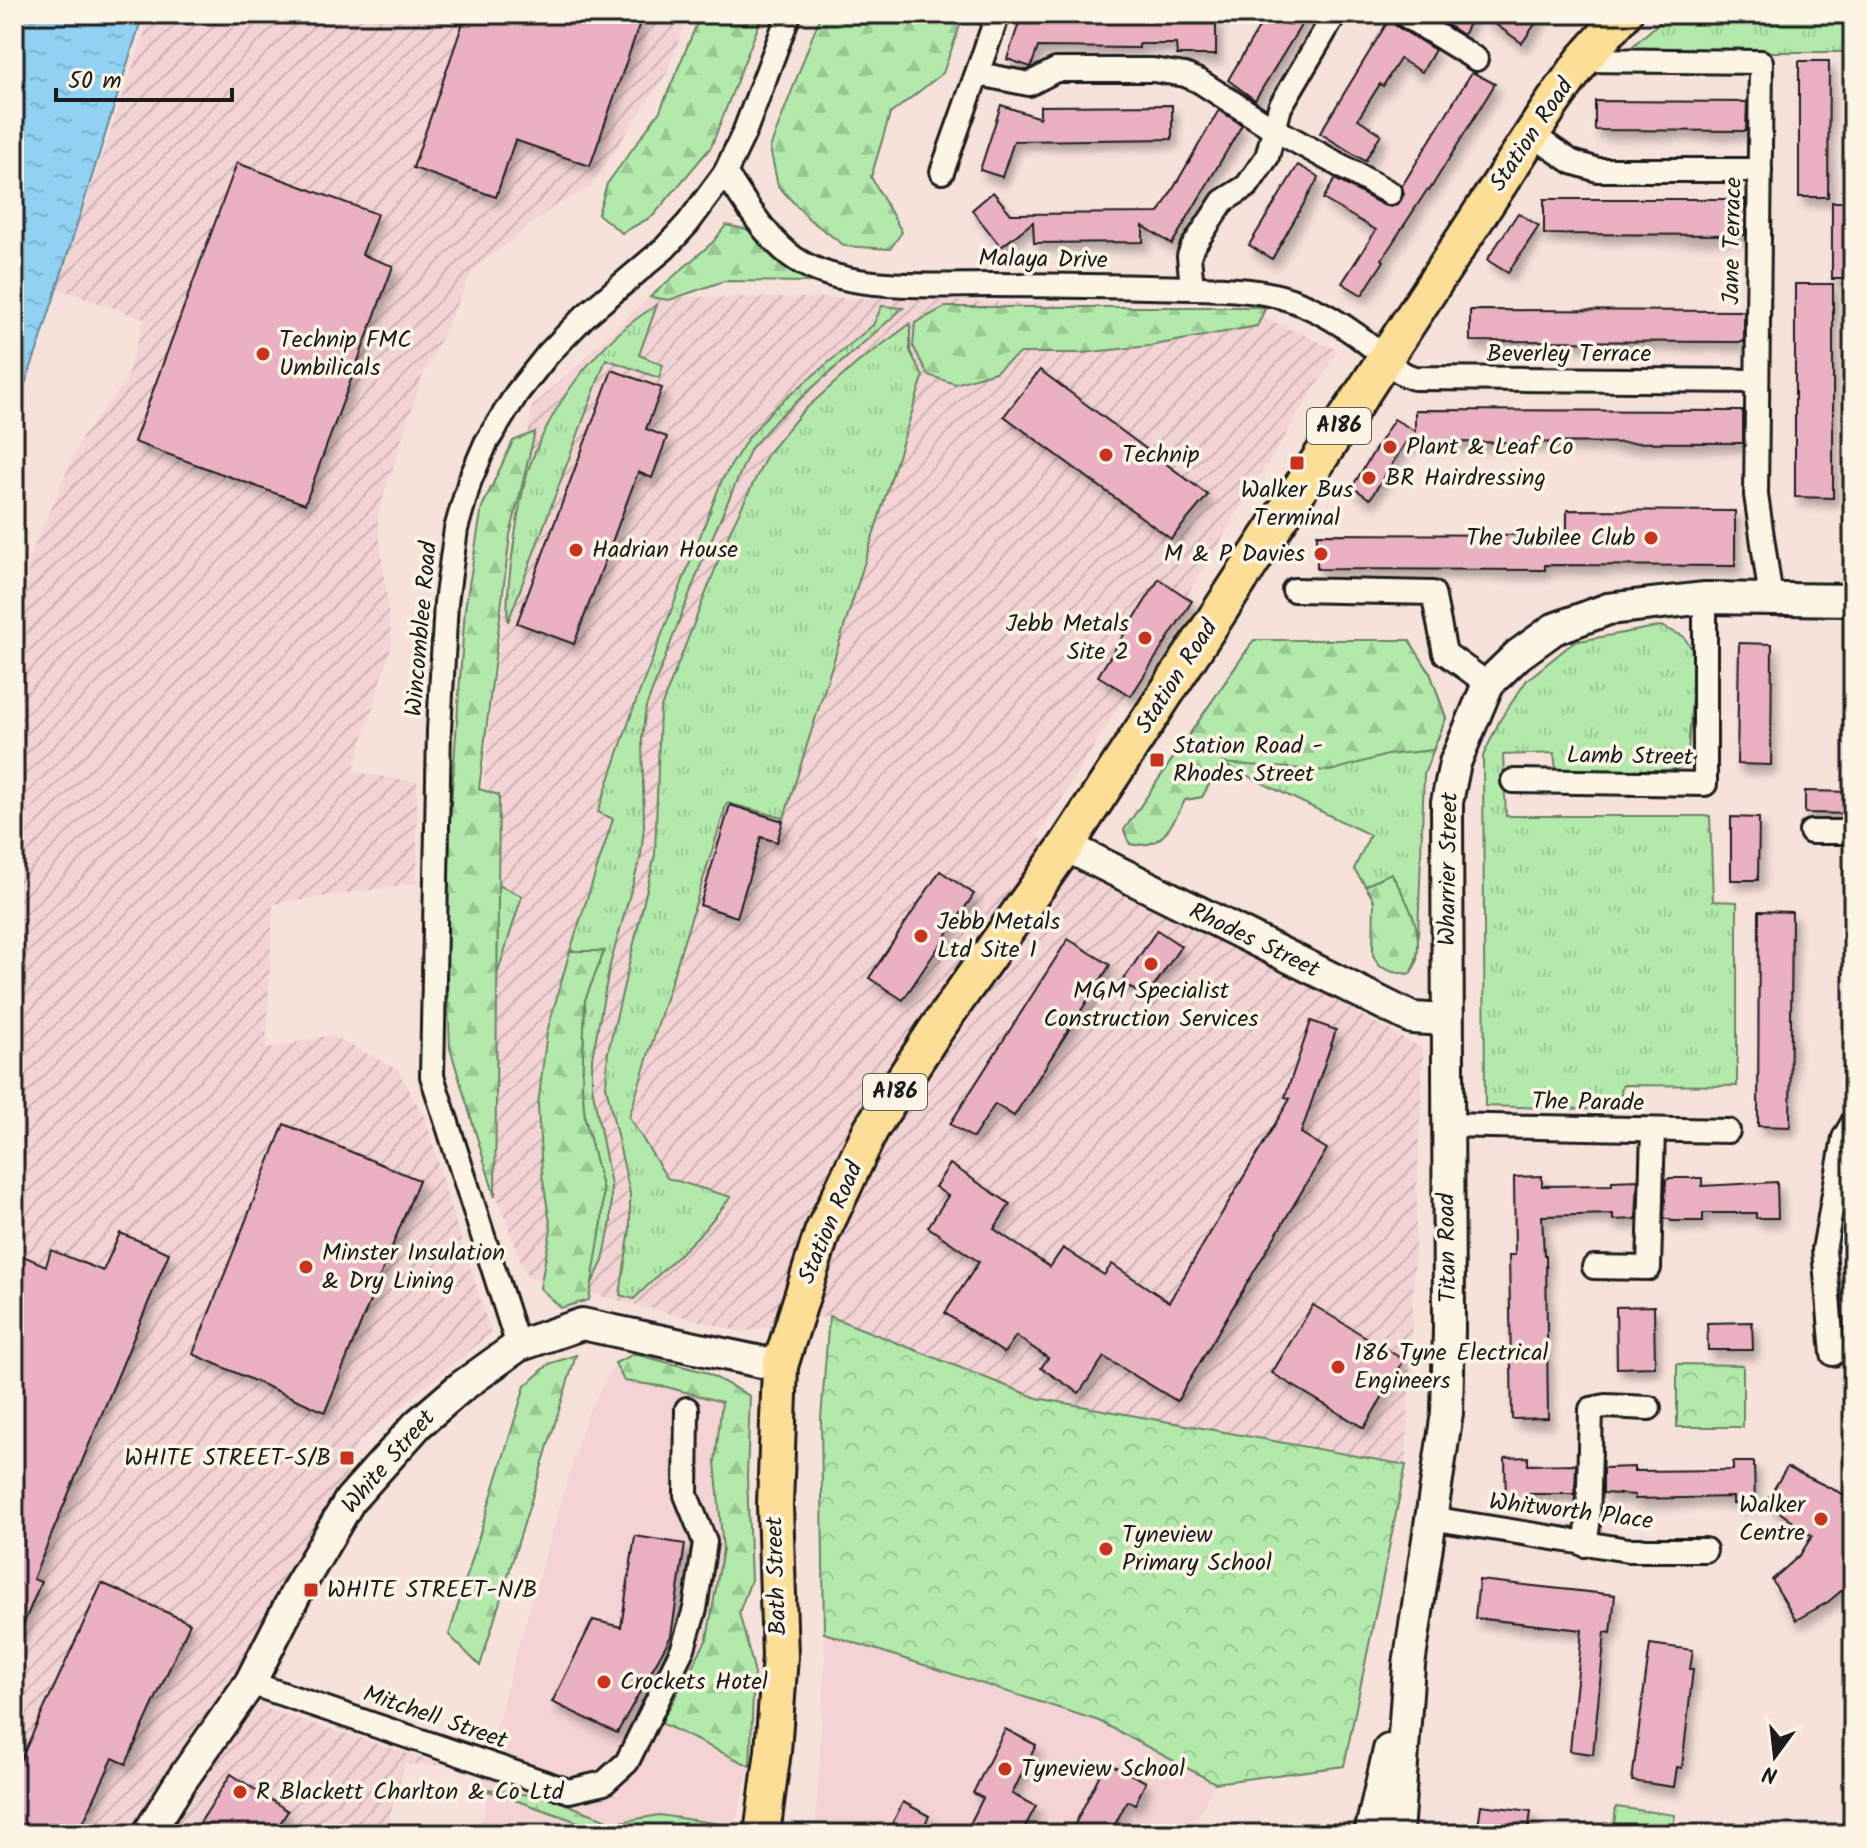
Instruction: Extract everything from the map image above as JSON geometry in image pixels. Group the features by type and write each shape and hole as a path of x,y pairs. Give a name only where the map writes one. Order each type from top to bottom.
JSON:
{"main road":[{"name":"Station Road","path":"780,1366 822,1233 871,1129 935,1031 1066,846 1531,134 1583,60 1624,14"},
{"name":"Bath Street","path":"762,1834 773,1751 780,1656 775,1505 780,1366"}],"street":[{"name":"Wincomblee Road","path":"518,1346 432,1076 439,730 446,603 454,541 470,480 486,443 517,393 548,354 585,316 665,248 725,173 744,133 789,14"},
{"path":"942,172 998,14"},
{"path":"1192,288 1189,256 1192,248 1223,201 1247,186 1267,157 1280,107 1335,14"},
{"path":"1403,14 1476,59"},
{"name":"Jane Terrace","path":"1583,60 1761,62 1756,495 1771,599"},
{"path":"979,74 1029,84 1056,70 1168,71 1199,81 1274,129 1390,193"},
{"path":"1531,134 1572,162 1598,170 1760,170"},
{"name":"Malaya Drive","path":"725,173 772,237 792,257 827,274 880,282 941,285 1250,291 1289,300 1335,321 1372,346 1386,360"},
{"name":"Beverley Terrace","path":"1386,360 1407,376 1426,379 1757,381"},
{"path":"1294,590 1433,593 1445,653 1488,684"},
{"name":"Wharrier Street","path":"1447,1020 1447,802 1455,763 1488,684 1518,655 1554,629 1608,609 1705,598 1853,600"},
{"name":"Lamb Street","path":"1513,781 1705,784 1705,598"},
{"path":"1811,832 1853,832"},
{"name":"Rhodes Street","path":"1066,846 1412,1018 1447,1020"},
{"name":"Titan Road","path":"1397,1834 1409,1665 1447,1413 1447,1020"},
{"path":"1833,1354 1824,1250 1844,1138 1853,1122"},
{"name":"The Parade","path":"1447,1125 1728,1131"},
{"path":"1594,1267 1649,1268 1653,1130"},
{"name":"White Street","path":"148,1834 250,1683 299,1587 350,1500 418,1424 461,1387 518,1346 582,1324 780,1366"},
{"path":"1585,1545 1591,1409 1606,1406 1649,1408"},
{"name":"Mitchell Street","path":"250,1683 569,1791 604,1783 627,1762 683,1648 695,1609 705,1542 686,1495 687,1409"},
{"name":"Whitworth Place","path":"1430,1518 1585,1545 1628,1550 1705,1550"},
{"name":"Titan Road","path":"1370,1834 1409,1665"}],"shaded area":[{"path":"151,14 688,14 668,71 590,187 556,205 473,270 421,380 377,516 392,644 353,772 417,782 417,883 273,904 266,1049 331,1035 398,1070 427,1122 491,1333 358,1442 267,1709 445,1765 405,1764 384,1834 14,1834 14,705 30,556 82,437 124,383 145,319 56,288"},
{"path":"650,297 858,298 1246,310 1338,350 1038,837 1423,1049 1406,1465 1037,1398 829,1316 743,1332 527,1277 489,1176 472,889 493,692 532,407"},
{"path":"615,1363 625,1381 667,1387 723,1401 715,1462 723,1549 707,1639 661,1723 750,1766 734,1826 659,1815 615,1823 550,1798 485,1790 613,1834 474,1834 487,1807 480,1788 513,1665 587,1414"},
{"name":"Tyneview Primary School","path":"1037,1398 1406,1465 1344,1766 1215,1783 1189,1834 815,1834 825,1667 821,1419"}],"green space":[{"path":"701,14 763,14 711,147 653,216 622,233 598,214 607,184 660,111"},
{"path":"821,14 964,14 943,73 890,114 871,177 902,232 890,249 845,246 809,219 778,186 770,148"},
{"path":"1669,14 1853,14 1853,52 1626,52"},
{"path":"726,225 749,230 809,282 724,281 669,300 650,297 713,242"},
{"path":"657,305 639,355 663,365 659,378 606,359 508,622 509,586 520,507 530,465 540,441 565,396 597,354 636,319"},
{"path":"882,306 903,308 777,419 751,448 703,559 646,707 642,738 644,826 641,855 610,965 592,1058 592,1086 611,1185 611,1222 603,1261 591,1285 602,1222 603,1191 585,1119 582,1085 585,1000 604,952 570,951 613,819 598,812 636,701 722,480 748,438 771,411 873,325"},
{"path":"945,307 1266,307 1257,326 1149,346 1082,353 1020,353 995,372 955,384 928,375 913,346 915,323"},
{"path":"910,324 910,351 923,377 784,818 727,803 629,1117 667,1178 731,1197 703,1231 634,1299 620,1295 630,1229 630,1193 606,1086 608,1052 655,855 660,710 731,529 768,453 802,412 856,364"},
{"path":"535,432 510,535 479,789 499,795 495,1197 450,1048 444,903 465,609 482,507 513,441"},
{"path":"1661,626 1683,636 1695,653 1688,753 1682,766 1671,771 1556,770 1554,753 1503,755 1506,816 1710,816 1713,901 1737,902 1737,1086 1622,1085 1619,1110 1485,1106 1483,756 1500,720 1527,680 1574,642"},
{"path":"1254,640 1409,640 1430,673 1446,718 1424,774 1417,962 1410,974 1392,971 1375,959 1374,902 1354,869 1370,835 1221,763 1202,797 1185,800 1165,834 1151,843 1130,844 1124,830"},
{"path":"1254,640 1409,640 1430,673 1446,718 1433,750 1387,755 1330,771 1221,763 1202,797 1185,800 1165,834 1151,843 1130,844 1124,830"},
{"path":"1391,873 1410,909 1418,935 1416,961 1410,974 1379,966 1373,955 1374,900 1365,886"},
{"path":"498,885 522,896 497,975"},
{"path":"570,951 604,951 585,1000 582,1085 585,1119 603,1191 602,1222 589,1300 561,1308 540,1288 551,1229 542,1174 538,1105 547,1032"},
{"name":"Tyneview Primary School","path":"829,1316 1037,1398 1406,1465 1344,1766 1215,1783 1099,1721 824,1633 821,1419"},
{"path":"634,1354 705,1372 750,1396 747,1477 751,1580 739,1613 754,1669 750,1766 661,1723 707,1639 723,1549 715,1462 722,1402 667,1387 624,1381 615,1363"},
{"path":"576,1355 480,1666 449,1635 525,1386 549,1364"},
{"path":"1677,1364 1743,1365 1743,1427 1677,1427"},
{"path":"480,1788 550,1798 615,1823 659,1815 734,1826 733,1834 613,1834"},
{"path":"1616,1807 1675,1815 1672,1834 1613,1834"}],"water":[{"path":"14,14 143,14 14,415"}],"building":[{"path":"466,14 643,14 590,166 515,140 496,197 413,168"},
{"path":"1022,14 1182,14 1182,20 1216,20 1216,55 1177,55 1176,44 1139,44 1139,48 1038,47 1031,67 1007,59"},
{"path":"1267,14 1308,14 1255,100 1228,80"},
{"path":"1430,14 1474,14 1463,35"},
{"path":"1481,14 1542,14 1522,43"},
{"path":"1390,18 1396,26 1435,50 1422,72 1400,59 1383,86 1380,84 1358,119 1381,134 1365,161 1320,133"},
{"path":"1799,61 1829,61 1828,197 1799,197"},
{"path":"1472,72 1495,84 1362,295 1342,283 1376,230 1323,199 1335,179 1383,205 1391,207 1398,204 1404,194 1402,186"},
{"path":"1595,101 1747,102 1746,131 1595,130"},
{"path":"1001,105 1040,118 1040,106 1172,105 1172,139 1014,141 1002,177 980,170"},
{"path":"1219,110 1242,125 1172,244 1143,226 1143,242 1034,243 1033,222 1001,247 972,210 993,192 1011,214 1159,213"},
{"name":"Technip FMC Umbilicals","path":"237,163 377,214 362,255 393,266 305,504 134,442"},
{"path":"1298,165 1319,177 1272,259 1249,245"},
{"path":"1544,199 1745,199 1745,235 1544,234"},
{"path":"1832,202 1853,202 1853,279 1832,279"},
{"path":"1518,213 1539,226 1508,273 1487,260"},
{"path":"1795,284 1833,284 1833,498 1795,497"},
{"path":"1470,310 1744,311 1744,342 1470,341"},
{"name":"Hadrian House","path":"612,370 662,388 646,429 667,437 652,478 638,472 574,644 517,623"},
{"name":"Technip","path":"1040,370 1208,495 1171,539 1004,416"},
{"path":"1415,410 1743,411 1743,443 1406,442 1370,499 1352,487 1394,419 1415,431"},
{"path":"1567,510 1735,511 1735,566 1545,565 1545,570 1317,569 1317,534 1567,535"},
{"name":"Jebb Metals Site 2","path":"1159,579 1192,601 1131,696 1098,676"},
{"path":"1739,643 1772,644 1771,765 1737,764"},
{"path":"1805,791 1853,792 1853,814 1805,813"},
{"path":"730,805 783,821 777,842 761,837 737,917 700,905"},
{"path":"1731,817 1759,818 1758,880 1731,880"},
{"name":"Jebb Metals Ltd Site 1","path":"940,871 974,894 903,1000 869,978"},
{"path":"1759,911 1792,912 1790,1127 1758,1126"},
{"name":"MGM Specialist Construction Services","path":"1157,930 1181,946 1146,998 1122,982"},
{"path":"1068,939 1110,965 1014,1116 995,1104 973,1138 950,1124"},
{"path":"1311,1021 1336,1030 1301,1133 1327,1149 1177,1401 1104,1357 1079,1393 1041,1368 1048,1358 1016,1336 1004,1353 945,1313 979,1262 928,1227 948,1196 935,1187 950,1164 1010,1204 994,1229 1050,1267 1063,1248 1104,1275 1112,1264 1169,1302 1290,1099 1285,1097"},
{"name":"Minster Insulation & Dry Lining","path":"284,1124 419,1180 325,1412 193,1354"},
{"path":"1542,1176 1542,1186 1612,1185 1612,1181 1638,1180 1636,1219 1613,1220 1613,1214 1542,1216 1546,1255 1548,1418 1512,1419 1509,1255 1515,1255 1514,1177"},
{"path":"1702,1178 1702,1186 1777,1182 1778,1218 1756,1218 1756,1213 1703,1213 1703,1221 1664,1219 1666,1180"},
{"path":"120,1233 169,1253 33,1579 41,1582 14,1647 14,1252 46,1266 51,1250 103,1271"},
{"name":"186 Tyne Electrical Engineers","path":"1313,1305 1404,1360 1364,1428 1272,1373"},
{"path":"1654,1306 1655,1367 1617,1368 1616,1307"},
{"path":"1752,1322 1753,1350 1708,1350 1707,1323"},
{"path":"1528,1457 1528,1465 1576,1464 1575,1494 1527,1494 1528,1501 1506,1502 1505,1458"},
{"path":"1733,1462 1754,1462 1755,1504 1733,1504 1733,1497 1635,1499 1635,1495 1603,1493 1603,1468 1634,1467 1634,1471 1733,1470"},
{"name":"Walker Centre","path":"1787,1467 1853,1499 1853,1581 1828,1602 1796,1620 1772,1580 1800,1555 1812,1536 1766,1502"},
{"path":"635,1536 685,1544 671,1636 617,1733 552,1702 593,1620 621,1627"},
{"path":"1479,1580 1615,1595 1611,1633 1605,1632 1593,1754 1570,1751 1582,1630 1475,1618"},
{"path":"102,1583 190,1623 126,1764 113,1758 78,1834 14,1834 14,1774"},
{"path":"1650,1644 1693,1650 1682,1768 1677,1767 1674,1787 1632,1781"},
{"name":"Tyneview School","path":"1005,1729 1036,1745 1012,1794 1036,1806 1021,1834 965,1834 983,1798 973,1793"},
{"name":"Tyneview School","path":"1106,1762 1146,1782 1135,1804 1127,1801 1110,1834 1070,1834"},
{"name":"R Blackett Charlton & Co Ltd","path":"231,1774 288,1811 273,1834 193,1834"},
{"path":"903,1802 929,1816 920,1834 887,1834"},
{"path":"1481,1805 1531,1811 1528,1834 1477,1834"}],"place":[{"name":"Technip FMC Umbilicals","path":"263,354"},
{"name":"Plant & Leaf Co","path":"1390,447"},
{"name":"Technip","path":"1106,455"},
{"name":"Walker Bus Terminal","path":"1297,463"},
{"name":"BR Hairdressing","path":"1369,478"},
{"name":"The Jubilee Club","path":"1651,538"},
{"name":"Hadrian House","path":"576,550"},
{"name":"M & P Davies","path":"1321,554"},
{"name":"Jebb Metals Site 2","path":"1145,638"},
{"name":"Station Road - Rhodes Street","path":"1157,760"},
{"name":"Jebb Metals Ltd Site 1","path":"921,936"},
{"name":"MGM Specialist Construction Services","path":"1151,964"},
{"name":"Minster Insulation & Dry Lining","path":"306,1267"},
{"name":"186 Tyne Electrical Engineers","path":"1338,1367"},
{"name":"WHITE STREET-S/B","path":"347,1458"},
{"name":"Walker Centre","path":"1821,1519"},
{"name":"Tyneview Primary School","path":"1106,1549"},
{"name":"WHITE STREET-N/B","path":"311,1590"},
{"name":"Crockets Hotel","path":"604,1682"},
{"name":"Tyneview School","path":"1005,1769"},
{"name":"R Blackett Charlton & Co Ltd","path":"240,1792"}]}
